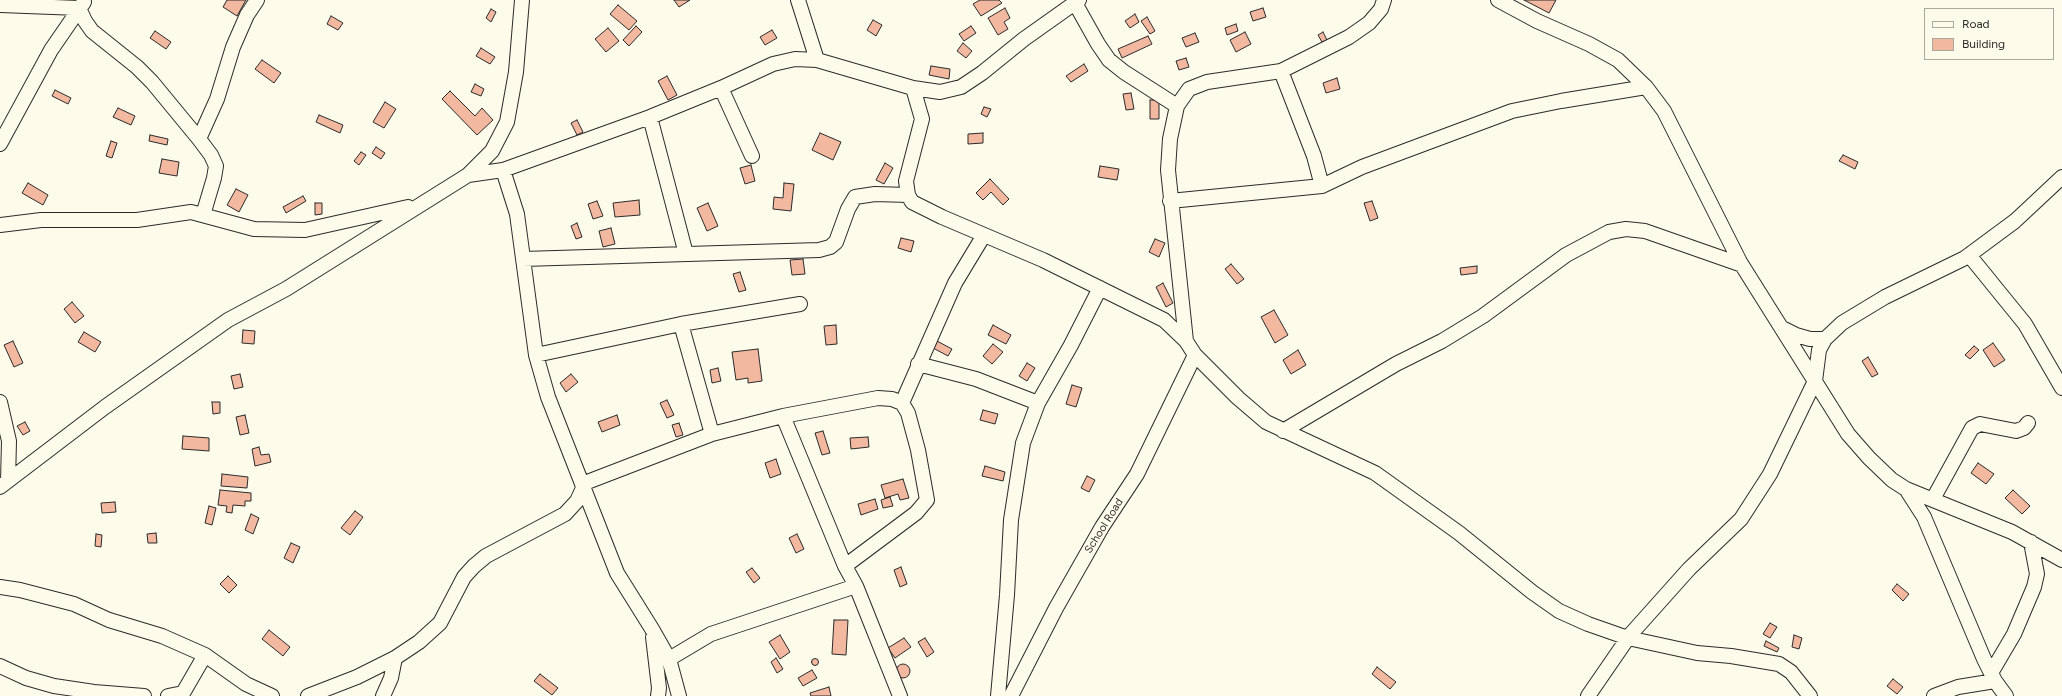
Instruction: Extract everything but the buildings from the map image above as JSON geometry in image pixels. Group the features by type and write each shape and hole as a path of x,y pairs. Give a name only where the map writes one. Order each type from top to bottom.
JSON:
{"street":[{"path":"199,139 217,100 233,47 247,15 257,0"},
{"path":"4,484 105,407 228,320 286,289 468,175 492,151 507,122 516,72 522,0"},
{"path":"798,0 817,60"},
{"path":"1186,341 1170,201 1168,170 1170,139 1177,106 1189,89 1207,82 1281,71 1349,37 1369,23 1381,8 1384,0"},
{"path":"1498,0 1537,21 1589,44 1618,60 1646,87 1664,111 1742,265 1848,434 1869,458 1892,480 1906,489 2012,532 2062,560"},
{"path":"468,175 504,170 650,116 721,88 773,64 795,59 817,60 913,88 940,92 961,87 982,73 1024,38 1077,1 1098,44 1109,60 1124,72 1177,106"},
{"path":"82,4 84,21 92,31 152,82 211,155 216,166 203,215"},
{"path":"0,5 82,4"},
{"path":"0,144 51,50 82,4"},
{"path":"1281,71 1314,156 1322,186"},
{"path":"1170,201 1322,186 1362,167 1512,111 1561,101 1646,87"},
{"path":"721,88 752,156"},
{"path":"913,88 922,119 906,181 908,195 912,202 922,208 1043,260 1164,320 1186,341 1195,355 1260,418 1283,431 1375,473 1459,533 1532,592 1559,611 1595,627 1628,638 1697,653 1731,656 1779,664 1791,672 1810,696"},
{"path":"650,116 686,254"},
{"path":"504,170 517,214 536,355 548,397 617,573 652,629 669,660 679,696"},
{"path":"1588,696 1628,638 1689,569 1741,519 1770,474 1815,380 1819,350 1825,339 1842,324 1885,297 1969,255 2015,220 2062,177"},
{"path":"523,259 766,253 819,250 830,248 836,242 848,209 855,197 875,194 908,195"},
{"path":"0,225 41,220 137,220 191,212 254,229 305,230 418,205"},
{"path":"1283,431 1396,364 1476,320 1512,296 1566,255 1609,232 1626,229 1645,231 1742,265"},
{"path":"902,402 955,283 984,235"},
{"path":"1969,255 2025,324 2062,388"},
{"path":"998,696 1007,595 1011,520 1023,443 1038,403 1072,345 1100,288"},
{"path":"536,355 681,324 800,304"},
{"path":"681,324 712,434"},
{"path":"1782,328 1796,335 1810,339 1825,339"},
{"name":"School Road","path":"1011,696 1056,608 1102,527 1137,474 1195,355"},
{"path":"918,364 976,379 1038,403"},
{"path":"308,696 333,688 395,658 420,642 440,623 464,577 474,566 486,556 565,514 576,501 583,486 712,434 783,416 878,398 892,399 902,402 908,412 918,450 927,500 916,513 845,566"},
{"path":"0,402 9,441 4,484"},
{"path":"783,416 845,566 856,586 900,696"},
{"path":"1933,499 1972,428 1980,424 2016,431 2024,428 2028,423"},
{"path":"1906,489 1924,517 1950,581 1993,677 2006,696"},
{"path":"1934,696 1958,687 1993,677 2014,634 2038,574 2031,542"},
{"path":"669,660 711,634 856,586"},
{"path":"0,587 20,590 74,604 109,620 162,636 205,655 246,684 272,696"},
{"path":"652,629 659,688 658,696"},
{"path":"168,696 183,693 205,655"},
{"path":"383,696 391,678 395,658"},
{"path":"0,666 26,678 93,694 144,696"}]}
